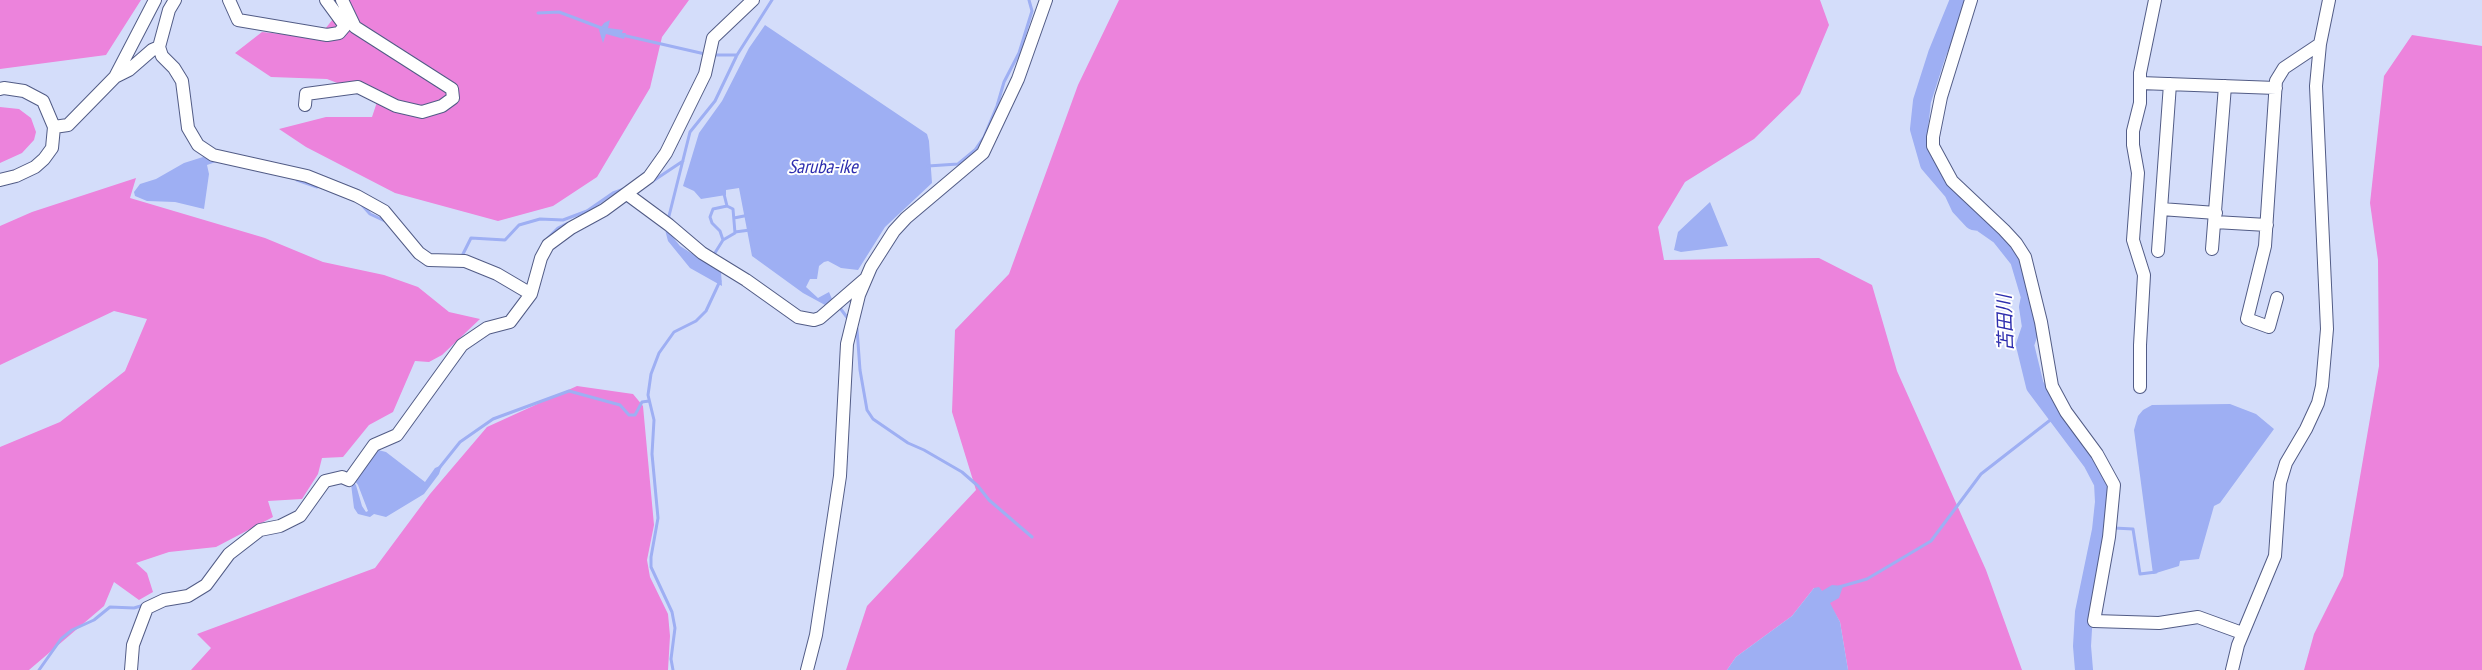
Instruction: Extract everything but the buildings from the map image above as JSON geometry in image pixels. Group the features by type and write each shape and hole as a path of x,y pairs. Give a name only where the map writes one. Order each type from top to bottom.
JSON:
{"street":[{"path":"54,126 68,125 115,77 156,0"},
{"path":"175,0 169,10 159,47 162,56 174,68 182,81 188,128 198,145 213,155 225,159 308,176 357,196 384,211 397,224 419,253 429,260 465,261 497,274 531,294"},
{"path":"229,0 238,20 327,35 339,33 346,26 326,0"},
{"path":"305,105 306,94 358,88 396,106 422,112 442,106 453,98 452,88 355,27 342,0"},
{"path":"131,670 133,644 146,608 164,600 188,596 206,585 229,554 260,530 280,526 300,516 325,481 342,477 349,480 374,445 397,435 462,345 487,328 510,322 531,294 541,258 548,245 565,232 604,210 649,176 666,153 705,74 713,38 753,0"},
{"path":"807,670 816,635 840,476 847,344 865,280 881,249 906,218 983,153 1018,79 1046,0"},
{"path":"1972,0 1941,97 1933,146 1952,180 2010,237 2024,257 2042,322 2052,386 2066,412 2097,454 2114,485 2114,501 2109,536 2094,621 2159,623 2198,617 2242,633"},
{"path":"2140,387 2144,275 2133,240 2138,173 2133,145 2133,131 2140,103 2141,64 2155,0"},
{"path":"2232,670 2242,633 2275,556 2280,483 2284,469 2318,403 2322,386 2327,329 2316,86 2320,44 2329,0"},
{"path":"2277,298 2269,327 2247,319 2265,246 2276,81 2284,68 2320,44"},
{"path":"115,77 129,70 152,50 159,47"},
{"path":"2140,82 2276,88"},
{"path":"2158,251 2170,84"},
{"path":"2212,249 2225,86"},
{"path":"0,89 24,91 43,102 54,126 52,148 44,159 35,167 16,176 0,180"},
{"path":"631,190 711,259 746,280 790,313 804,319 820,318 865,280"},
{"path":"2161,210 2267,225"}],"shaded area":[{"path":"0,0 141,0 106,55 0,69"},
{"path":"336,0 689,0 662,37 650,88 597,177 553,206 498,221 395,193 306,147 279,129 326,117 372,117 378,99 327,79 271,77 235,53 262,32 318,38 340,10"},
{"path":"1119,0 1820,0 1829,25 1800,94 1754,139 1685,182 1658,227 1664,260 1819,258 1872,285 1897,371 1986,570 2022,670 1848,670 1840,622 1822,591 1814,588 1792,616 1736,657 1727,670 846,670 867,606 976,490 952,412 955,330 1009,274 1078,85"},
{"path":"2412,35 2482,46 2482,670 2304,670 2314,634 2343,576 2379,366 2378,260 2370,203 2384,76"},
{"path":"0,107 19,109 31,118 36,132 34,140 22,153 0,163"},
{"path":"136,178 130,198 265,238 323,262 384,275 418,287 449,312 480,319 442,355 429,362 415,361 393,412 369,425 343,457 322,458 318,474 302,499 268,501 273,517 216,547 169,552 136,563 147,573 153,592 139,600 114,582 104,606 29,670 0,670 0,447 60,422 125,371 147,319 114,311 0,365 0,226 32,212"},
{"path":"577,386 633,394 643,406 654,525 647,560 650,577 668,614 670,636 668,670 191,670 211,648 197,634 375,568 430,494 487,427"}],"water":[{"path":"610,20 608,28 623,30 622,33 626,33 624,39 606,34 603,43 599,30 604,23"},
{"name":"Saruba-ike","path":"765,25 927,134 929,141 932,183 885,227 858,270 841,268 828,261 819,266 817,279 810,279 806,287 818,298 829,292 832,299 825,305 803,293 752,256 739,188 726,190 726,195 701,199 694,191 683,186 699,133 722,101 749,48"},
{"path":"203,157 219,161 207,165 209,174 204,209 175,202 147,201 135,196 134,192 140,184 156,179 184,163"},
{"path":"1710,202 1728,246 1681,252 1674,250 1678,232"},
{"path":"664,226 680,246 721,272 722,286 690,268 668,241"},
{"path":"2230,404 2256,414 2274,429 2220,503 2214,506 2199,559 2180,561 2179,566 2153,574 2134,430 2138,416 2143,410 2152,405"},
{"path":"374,449 386,452 425,482 435,468 442,465 439,474 424,494 386,517 374,514 370,517 358,514 354,508 351,484 352,481 356,485 362,506 366,512 368,511 358,485 353,479"},
{"path":"1832,585 1843,586 1839,598 1830,603 1840,622 1848,670 1727,670 1736,657 1792,616 1814,588 1819,587 1822,591"}],"waterway":[{"path":"668,220 690,132 715,101 737,55 772,0"},
{"path":"928,166 958,164 975,150 984,137 997,106 1004,82 1019,53 1032,11 1029,0"},
{"name":"苫田川","path":"1959,0 1937,54 1922,101 1919,129 1929,164 1953,192 1960,207 1973,221 1980,222 2000,236 2019,260 2030,297 2028,307 2031,327 2025,345 2035,386 2092,462 2103,483 2104,502 2101,530 2084,612 2082,646 2084,670"},
{"path":"538,13 559,12 604,29"},
{"path":"622,35 705,54"},
{"path":"713,55 737,55"},
{"path":"653,181 683,161"},
{"path":"297,180 317,187"},
{"path":"462,256 471,238 505,240 519,225 540,219 563,220 587,211 613,193 624,189"},
{"path":"713,256 723,240 735,233 733,209 727,206 724,194"},
{"path":"362,205 370,214 387,222"},
{"path":"723,240 720,231 712,223 710,217 713,209 727,206"},
{"path":"734,218 749,215"},
{"path":"548,238 558,228 566,224"},
{"path":"735,232 750,230"},
{"path":"673,670 671,659 675,628 672,612 651,567 658,518 652,454 654,420 648,395 651,374 659,353 674,332 696,321 706,311 720,281"},
{"path":"840,308 849,320"},
{"path":"857,329 860,370 867,410 873,419 908,443 962,472 978,486 989,500 1032,537"},
{"path":"440,467 460,442 493,419 569,391 620,405 629,415 635,415 642,402 649,401"},
{"path":"1839,587 1867,579 1931,541 1981,474 2058,414"},
{"path":"2114,528 2133,529 2140,574 2156,572"},
{"path":"39,670 61,639 72,630 94,620 110,607 134,608 144,605"}]}
